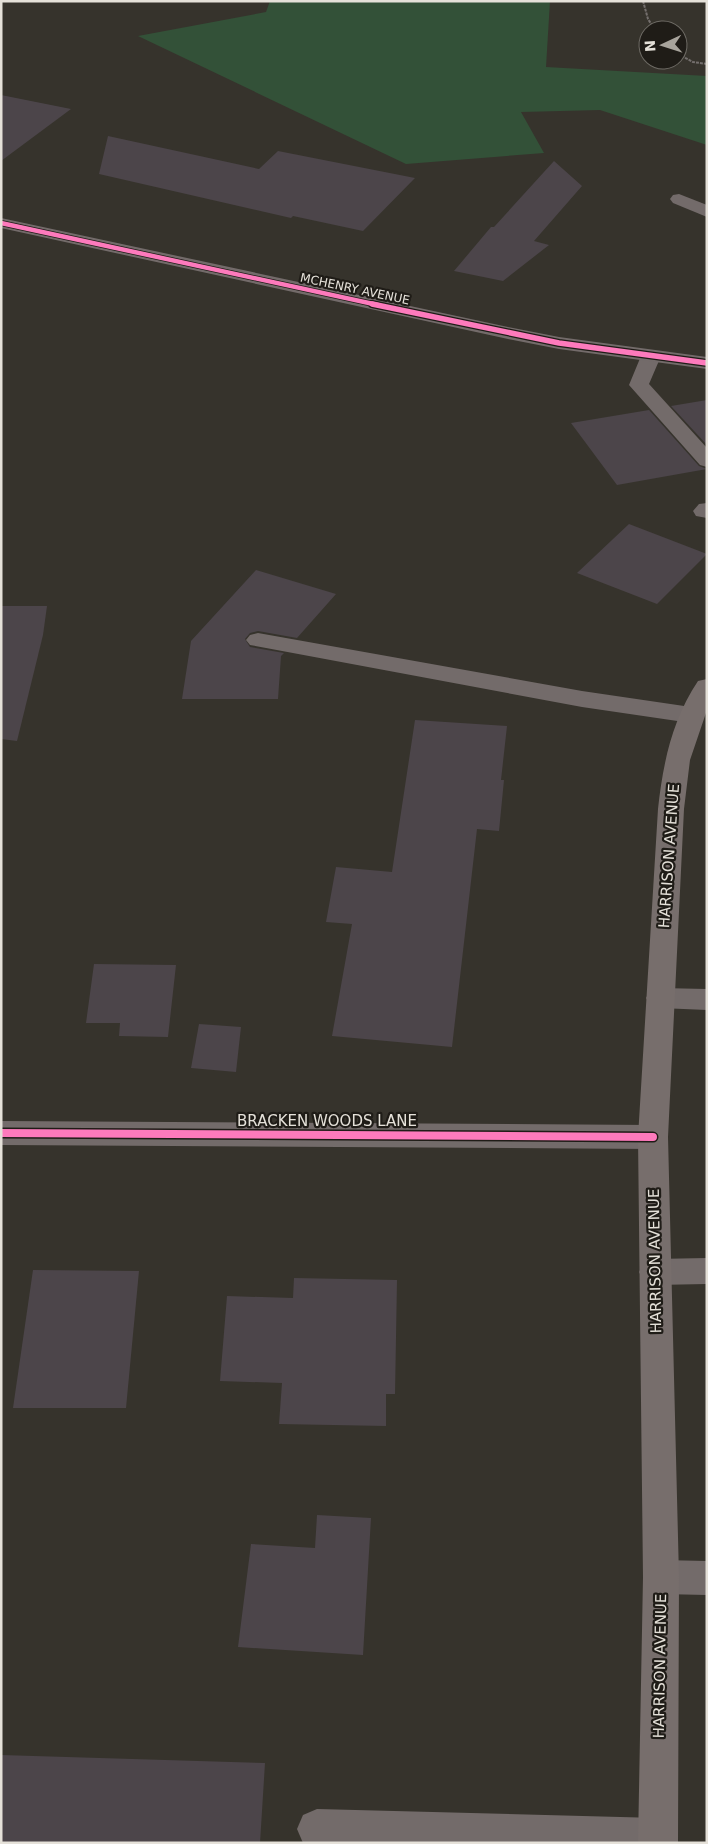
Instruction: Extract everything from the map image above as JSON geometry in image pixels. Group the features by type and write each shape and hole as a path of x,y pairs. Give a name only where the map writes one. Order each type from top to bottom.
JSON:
{"main road":[{"name":"HARRISON AVENUE","path":"658,1840 661,1577 653,1137 660,998 676,762 691,714 707,686"}],"street":[{"path":"679,199 707,212"},
{"name":"MCHENRY AVENUE","path":"1,223 508,334 559,343 707,363"},
{"path":"651,356 639,385 675,414 691,432 706,459"},
{"path":"258,640 582,699 691,714"},
{"path":"660,998 707,1000"},
{"name":"BRACKEN WOODS LANE","path":"8,1126 653,1137"},
{"path":"655,1272 707,1271"},
{"path":"661,1577 707,1578"},
{"path":"317,1829 658,1840"}],"path":[{"path":"643,1 649,20"},
{"path":"688,60 707,64"}],"green space":[{"path":"270,1 550,1 546,67 707,76 707,145 600,110 521,112 544,153 406,164 138,36 266,12"}],"building":[{"path":"1,95 71,109 1,161"},
{"path":"108,136 259,169 278,151 415,178 363,231 293,216 291,218 99,174"},
{"path":"554,161 582,186 534,241 549,245 503,281 454,271 491,227 494,227"},
{"path":"707,400 707,445 671,406"},
{"path":"649,410 699,466 707,469 617,485 571,423"},
{"path":"629,524 707,554 657,604 577,573"},
{"path":"256,570 336,594 297,638 258,631 250,633 245,639 250,647 284,653 281,656 278,699 182,699 191,641"},
{"path":"1,606 47,606 43,635 17,741 1,739"},
{"path":"415,720 507,726 501,780 504,780 499,831 477,829 452,1047 332,1036 352,924 326,922 336,867 392,872"},
{"path":"94,964 176,965 168,1037 119,1036 120,1023 86,1023"},
{"path":"199,1024 241,1027 236,1072 191,1068"},
{"path":"33,1270 139,1271 126,1408 13,1408"},
{"path":"294,1278 397,1280 395,1394 386,1394 386,1426 279,1424 282,1383 220,1381 227,1296 293,1298"},
{"path":"317,1515 371,1518 363,1655 238,1647 251,1544 315,1548"},
{"path":"1,1755 265,1763 260,1843 1,1843"}],"cycle path":[{"path":"1,223 508,333 559,343 707,363"},
{"path":"1,1133 653,1137"}]}
